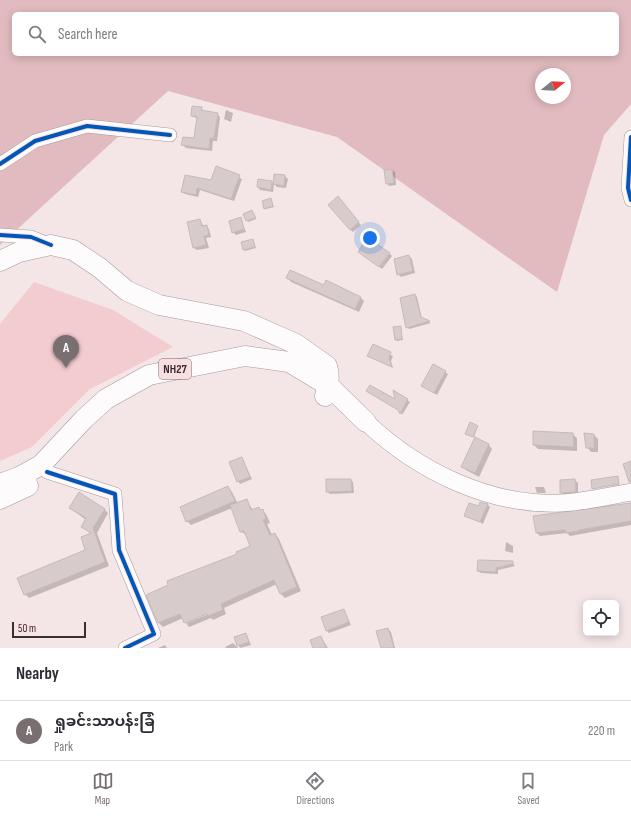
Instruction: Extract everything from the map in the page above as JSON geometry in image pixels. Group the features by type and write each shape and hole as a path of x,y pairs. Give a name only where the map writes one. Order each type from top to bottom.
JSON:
{"highway":[{"path":"0,261 19,252 51,245 73,250 100,268 127,291 159,305 244,321 296,344 326,366 329,372 326,392"},
{"name":"NH27","path":"0,499 41,465 84,419 106,399 149,375 245,356 288,362 366,422"},
{"name":"NH27","path":"0,484 21,483 47,472 114,410 154,387 245,369 284,375 326,392"}],"main road":[{"path":"366,422 382,437 446,478 478,491 500,497 529,502 562,503 631,492"}],"street":[{"path":"0,164 34,141 87,126 170,136"},
{"path":"631,137 628,188 631,200"},
{"path":"0,235 31,237 51,245"},
{"path":"47,472 116,494 119,550 154,634 125,648"}],"shaded area":[{"path":"0,0 631,0 631,104 604,135 557,292 337,137 168,91 0,245"},
{"path":"34,282 113,310 173,347 90,389 32,447 0,461 0,324"}],"building":[{"path":"192,106 202,107 201,110 218,113 214,138 210,138 209,149 181,145 183,137 194,138 197,117 191,116"},
{"path":"216,166 240,175 231,199 197,188 196,195 181,192 185,175 211,180"},
{"path":"392,169 394,183 386,184 384,170"},
{"path":"274,174 285,175 284,186 273,184"},
{"path":"258,179 272,181 271,190 257,187"},
{"path":"338,196 359,222 350,230 328,205"},
{"path":"271,198 273,206 264,209 262,201"},
{"path":"252,210 256,218 246,221 243,214"},
{"path":"241,217 244,229 232,233 229,221"},
{"path":"200,219 202,226 207,225 209,235 204,236 206,245 193,248 187,222"},
{"path":"367,237 390,253 379,267 358,252"},
{"path":"253,239 255,247 243,250 241,242"},
{"path":"409,255 413,271 397,275 394,259"},
{"path":"290,270 324,285 326,280 361,297 355,309 286,278"},
{"path":"415,294 421,317 430,321 406,328 400,298"},
{"path":"401,326 402,339 395,340 393,327"},
{"path":"373,344 391,352 389,358 392,367 367,356"},
{"path":"433,364 446,371 434,393 421,386"},
{"path":"370,385 395,399 393,390 408,399 400,414 398,410 366,391"},
{"path":"470,422 478,426 473,437 465,434"},
{"path":"533,431 573,433 574,447 533,445"},
{"path":"584,433 594,434 594,448 586,448"},
{"path":"475,437 489,444 475,473 461,467"},
{"path":"242,457 250,477 237,482 229,462"},
{"path":"631,461 631,482 629,482 623,464"},
{"path":"618,476 619,484 592,489 591,480"},
{"path":"326,479 351,479 352,491 326,492"},
{"path":"575,479 576,492 560,493 560,480"},
{"path":"228,486 235,501 186,522 180,507"},
{"path":"79,492 105,509 93,528 105,562 24,595 17,578 85,550 81,537 91,533 81,527 86,518 69,508"},
{"path":"247,499 251,510 259,507 260,510 263,509 266,519 263,520 270,535 275,533 297,587 280,594 274,580 221,604 223,610 208,616 207,614 184,623 180,614 158,623 146,595 168,585 167,581 237,554 236,552 250,546 244,531 240,532 230,505"},
{"path":"480,502 488,504 480,522 464,516 469,503 479,506"},
{"path":"631,503 631,521 566,533 565,530 536,533 533,516"},
{"path":"478,560 513,561 513,564 496,568 496,572 477,571"},
{"path":"344,609 349,622 326,631 321,617"},
{"path":"388,628 394,648 381,648 376,631"},
{"path":"246,633 249,642 237,646 234,637"},
{"path":"321,636 326,648 313,648 310,640"}],"cycle path":[{"path":"0,164 35,141 87,126 170,135"},
{"path":"631,137 628,188 631,200"},
{"path":"0,235 31,237 51,245"},
{"path":"47,472 115,494 119,550 154,634 125,648"}],"place":[{"name":"ရှုခင်းသာပန်းခြံ","path":"66,368"}]}
